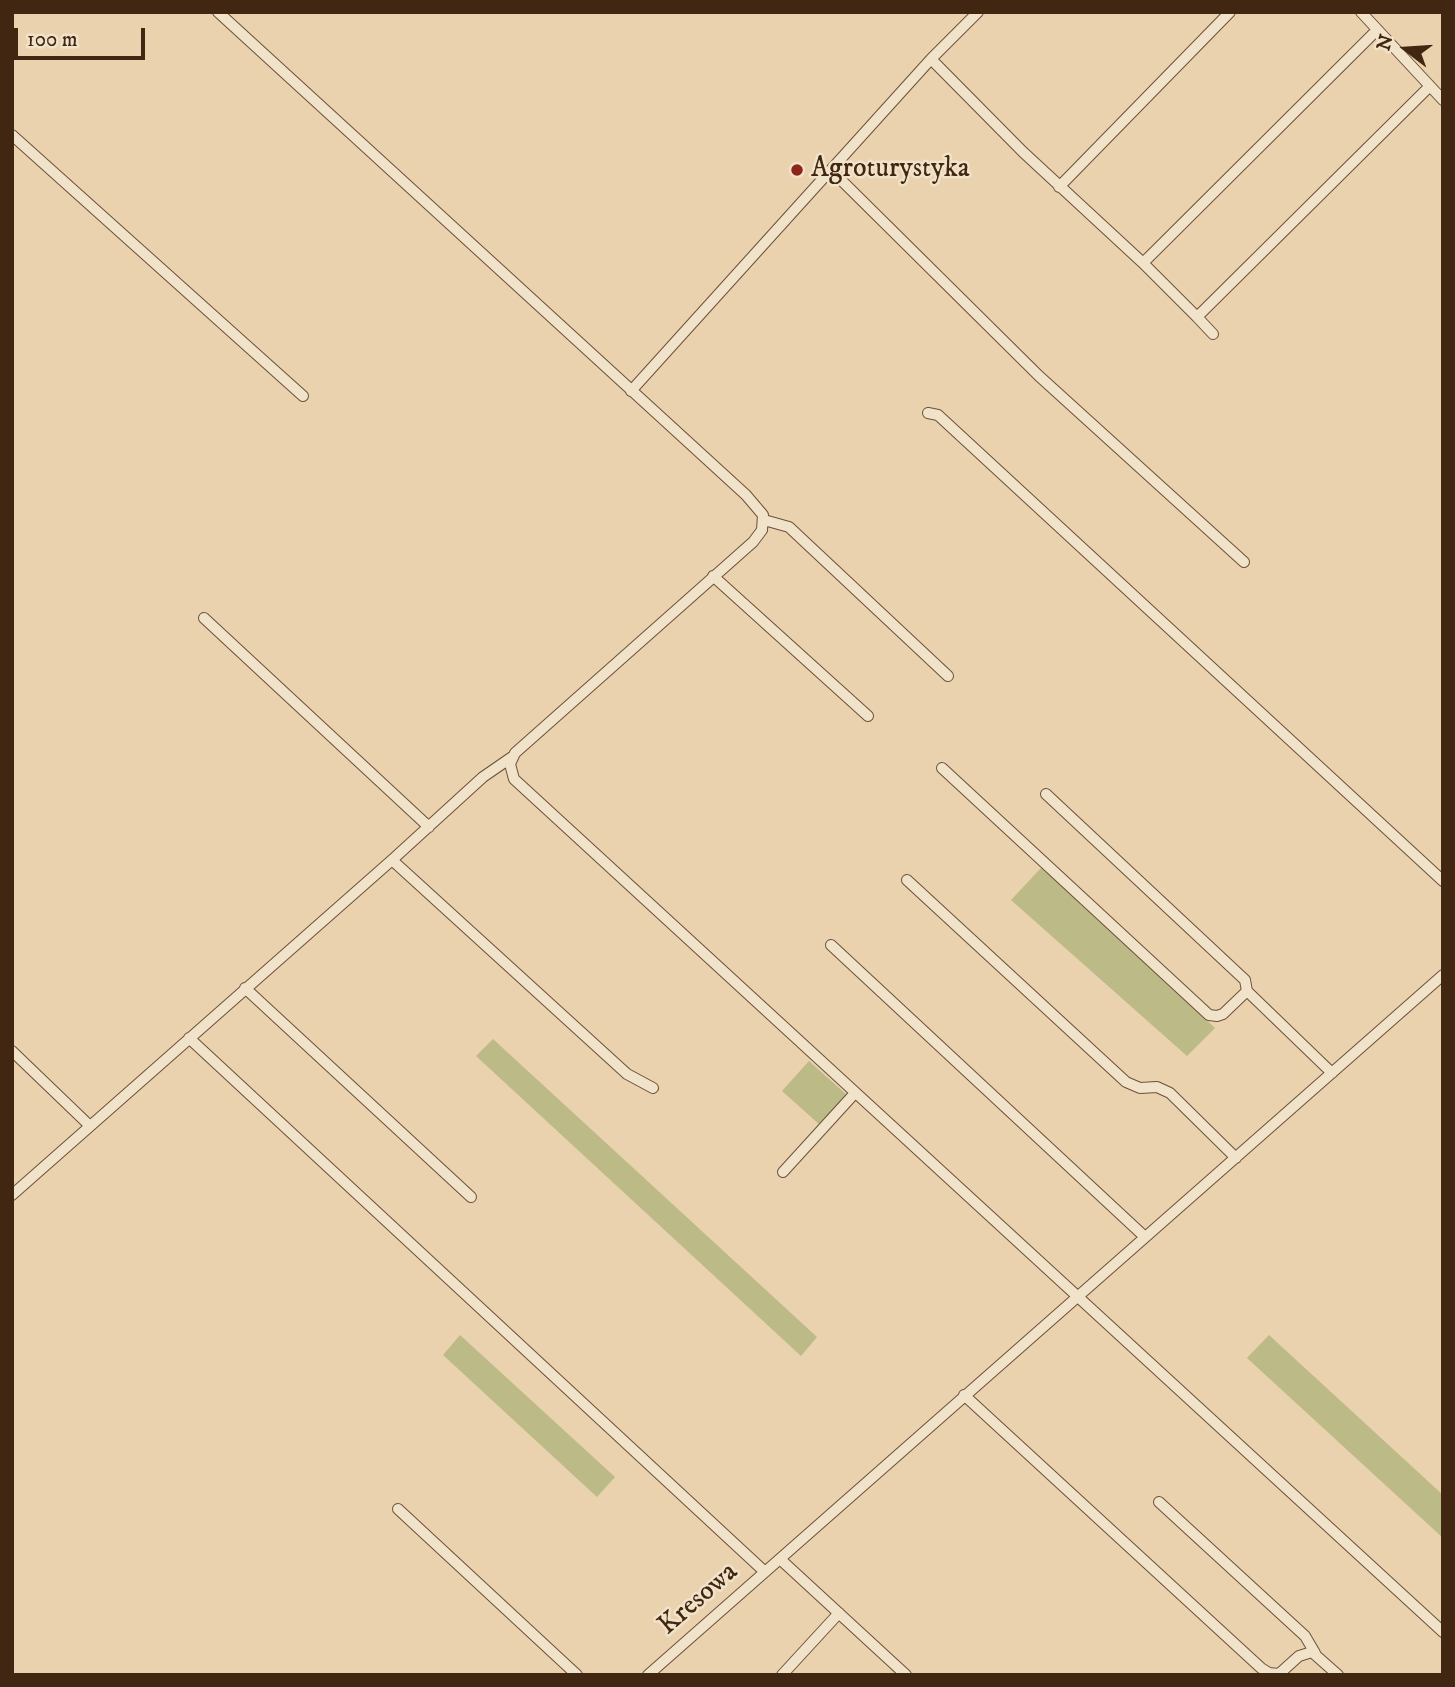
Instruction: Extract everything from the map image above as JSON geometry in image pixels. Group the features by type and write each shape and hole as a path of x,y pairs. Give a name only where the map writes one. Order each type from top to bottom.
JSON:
{"street":[{"path":"14,1189 392,860 483,776 512,757 758,536 764,520 758,506 218,12"},
{"path":"631,391 931,59 978,12"},
{"path":"1059,187 1230,12"},
{"path":"1361,12 1443,100"},
{"path":"1143,263 1377,30"},
{"path":"931,59 1059,187 1143,263 1213,334"},
{"path":"1197,317 1430,86"},
{"path":"12,135 303,396"},
{"path":"831,170 1039,376 1244,562"},
{"path":"928,413 938,415 1443,881"},
{"path":"764,520 789,527 948,676"},
{"path":"713,576 868,716"},
{"path":"204,618 429,827"},
{"path":"512,757 511,774 519,784 1443,1632"},
{"path":"942,768 1209,1015 1223,1014 1247,991"},
{"path":"1046,794 1245,980 1247,991 1332,1073"},
{"path":"392,860 627,1074 653,1088"},
{"path":"907,880 1126,1082 1140,1088 1165,1090 1236,1158"},
{"path":"831,945 1145,1237"},
{"name":"Kresowa","path":"648,1675 1443,975"},
{"path":"245,988 471,1197"},
{"path":"189,1038 765,1572"},
{"path":"12,1052 89,1125"},
{"path":"783,1172 855,1093"},
{"path":"964,1395 1261,1668 1269,1673 1279,1674 1299,1656 1315,1653"},
{"path":"1159,1502 1305,1636 1315,1653 1338,1675"},
{"path":"398,1509 577,1675"},
{"path":"780,1559 906,1675"},
{"path":"782,1675 839,1613"}],"shaded area":[{"path":"1042,867 1215,1028 1187,1056 1011,900"},
{"path":"493,1039 817,1337 801,1356 476,1056"},
{"path":"809,1061 848,1096 821,1126 782,1091"},
{"path":"460,1335 615,1477 597,1497 443,1355"},
{"path":"1269,1335 1443,1495 1443,1538 1247,1358"}],"place":[{"name":"Agroturystyka","path":"797,170"}]}
